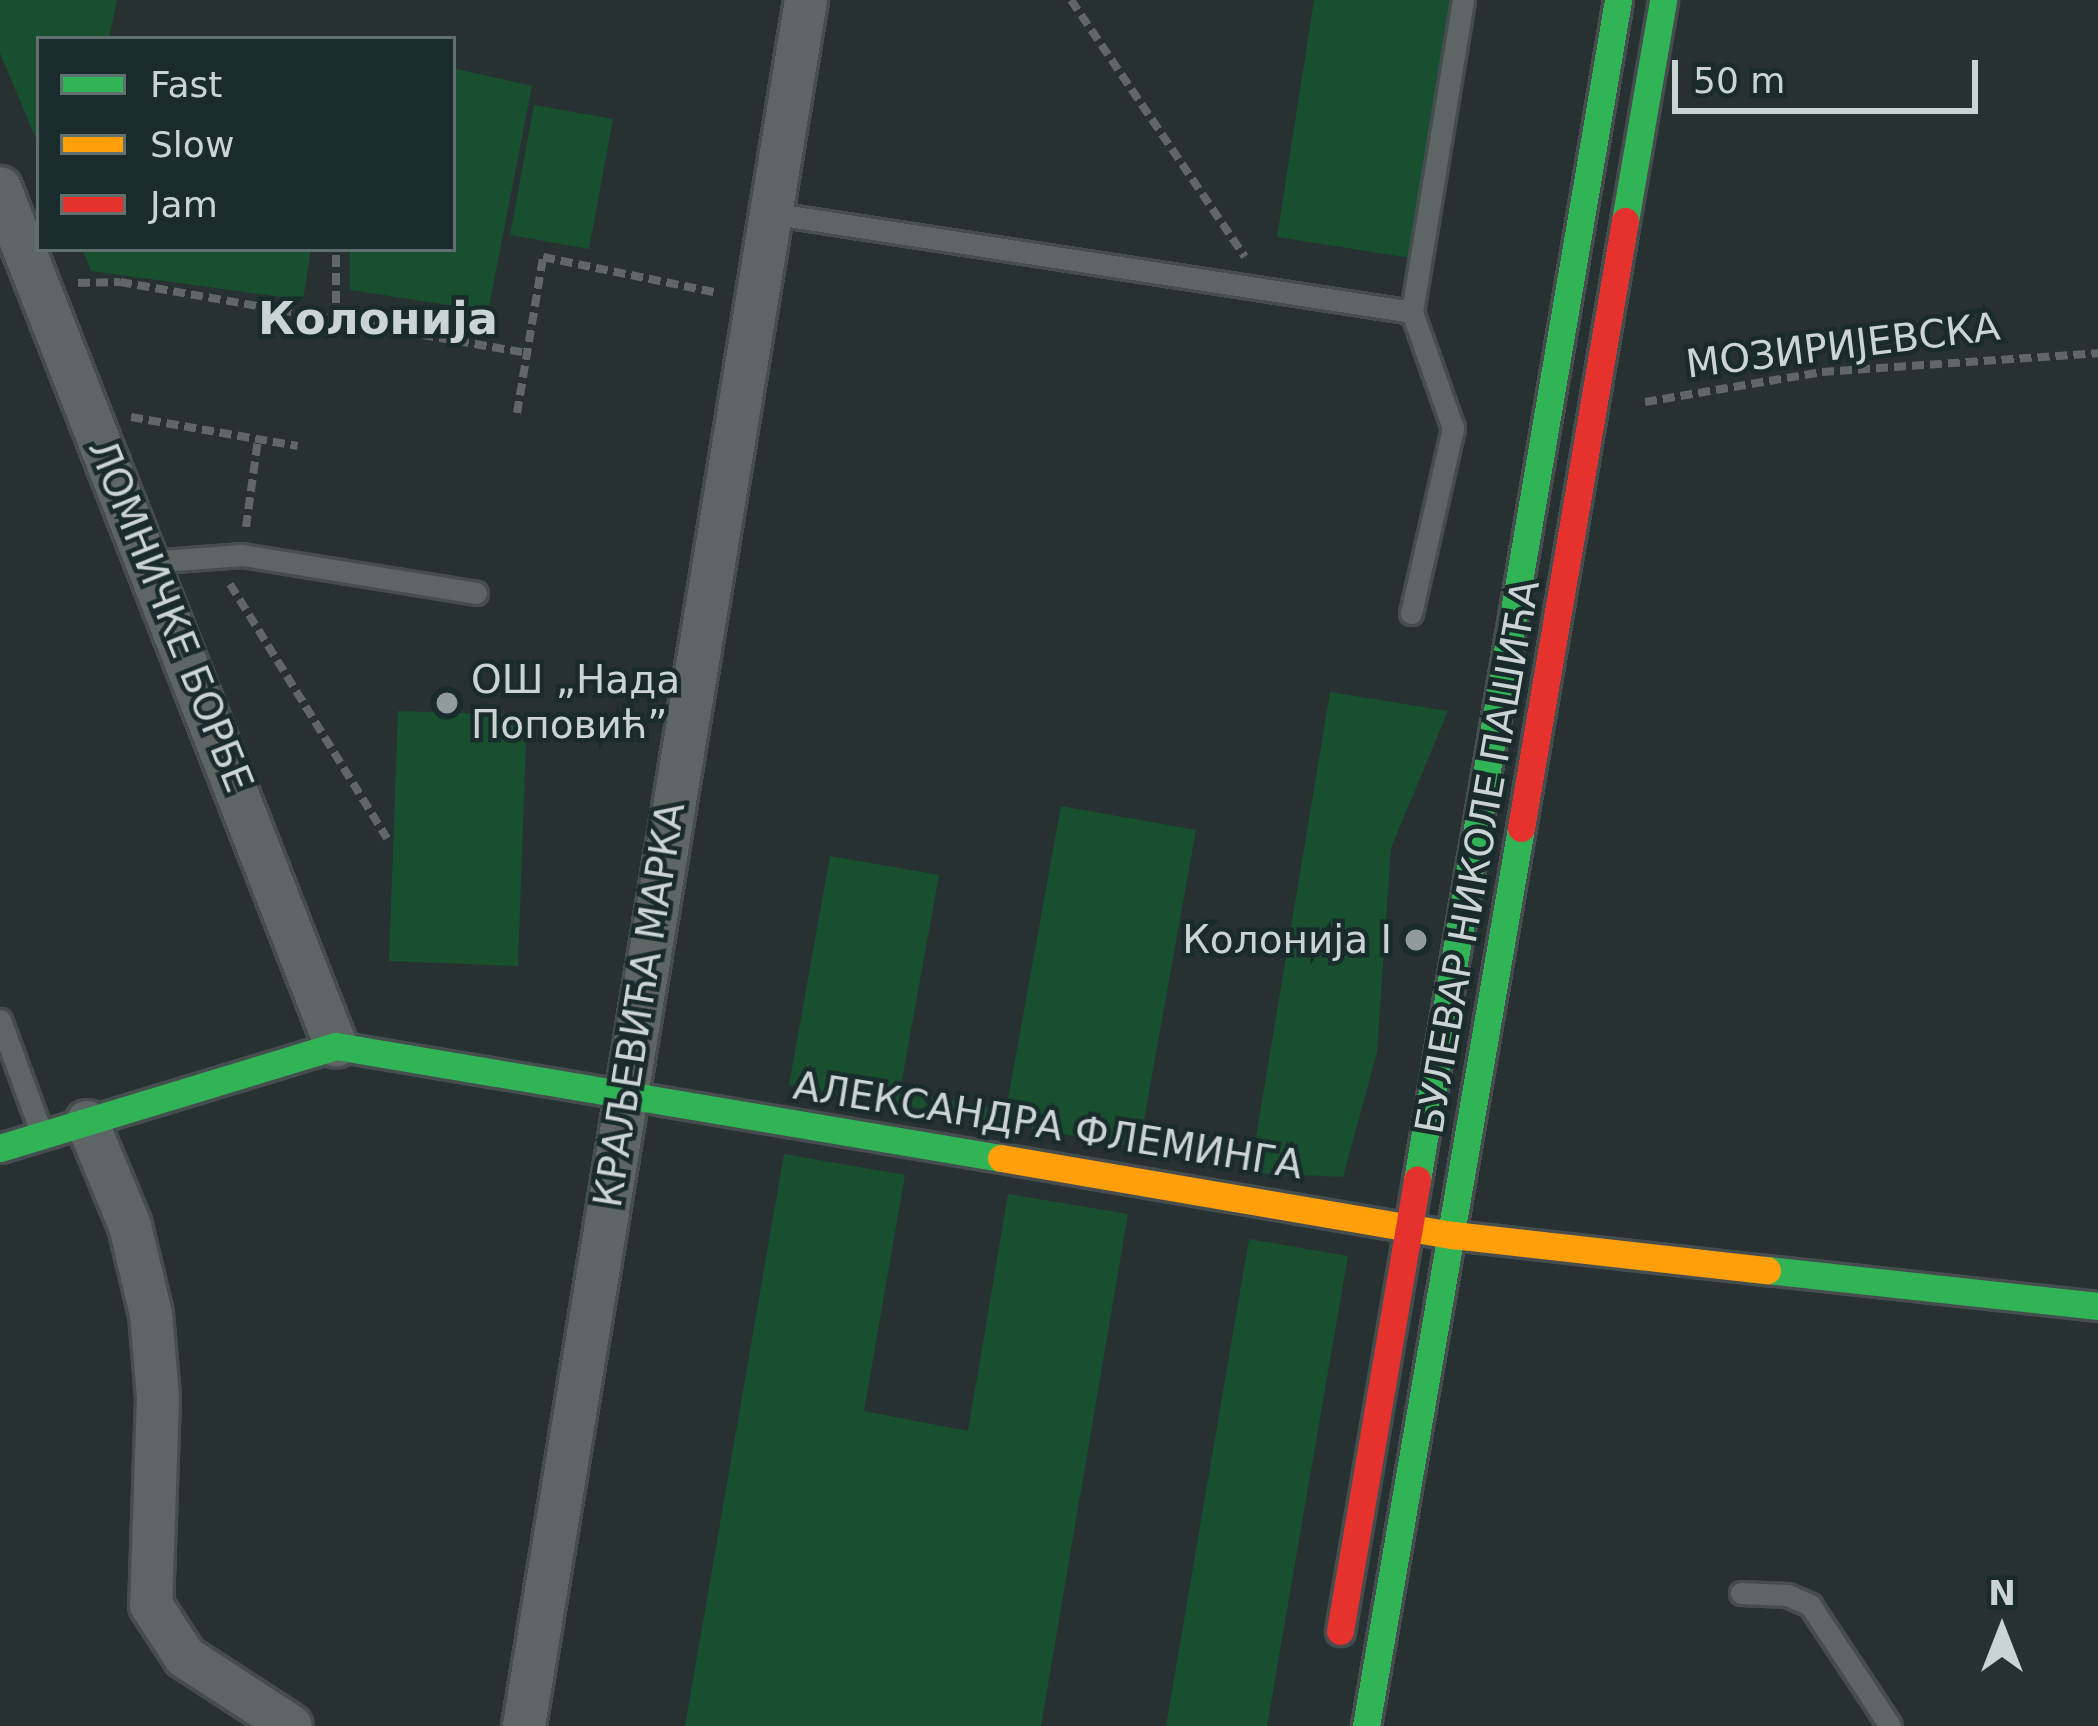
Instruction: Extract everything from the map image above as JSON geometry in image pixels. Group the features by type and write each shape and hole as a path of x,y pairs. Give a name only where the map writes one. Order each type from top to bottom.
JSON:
{"main road":[{"name":"БУЛЕВАР НИКОЛЕ ПАШИЋА","path":"1334,1666 1405,1227 1618,0"},
{"name":"БУЛЕВАР НИКОЛЕ ПАШИЋА","path":"1366,1726 1663,0"},
{"name":"АЛЕКСАНДРА ФЛЕМИНГА","path":"0,1148 336,1046 1453,1235 2098,1306"}],"street":[{"name":"КРАЉЕВИЋА МАРКА","path":"524,1726 623,1094 806,0"},
{"name":"ЛОМНИЧКЕ БОРБЕ","path":"0,188 336,1046"},
{"path":"86,1122 130,1226 152,1315 158,1398 152,1605 184,1657 291,1726"}],"lane":[{"path":"1411,613 1453,428 1412,312 1462,0"},
{"path":"769,213 1412,312"},
{"path":"149,562 242,554 476,593"},
{"path":"0,1021 42,1134"},
{"path":"1741,1592 1787,1594 1810,1606 1890,1726"}],"path":[{"path":"1071,0 1268,290"},
{"path":"336,252 336,321"},
{"path":"517,413 543,257 754,302"},
{"path":"43,296 83,282 120,282 527,353"},
{"name":"МОЗИРИЈЕВСКА","path":"1596,399 1629,405 1822,372 2098,353"},
{"path":"95,428 134,417 298,446"},
{"path":"242,554 258,440"},
{"path":"212,554 387,838"}],"green space":[{"path":"0,0 117,0 110,36 36,36 36,139 0,53"},
{"path":"1314,0 1458,0 1417,259 1277,237"},
{"path":"456,69 532,86 488,311 350,290 350,252 456,252"},
{"path":"534,105 613,119 589,249 510,235"},
{"path":"83,252 311,252 303,300 91,271"},
{"path":"1330,692 1448,711 1391,848 1377,1052 1343,1177 1250,1173"},
{"path":"398,711 527,715 518,966 389,961"},
{"path":"1061,806 1196,830 1139,1148 789,1085 830,856 939,875 900,1091 1006,1110"},
{"path":"784,1154 905,1175 864,1411 968,1431 1008,1194 1128,1214 1041,1726 685,1726"},
{"path":"1249,1239 1348,1256 1267,1726 1166,1726"}],"traffic: fast":[{"path":"1417,1180 1618,0"},
{"path":"1625,221 1663,0"},
{"path":"1366,1726 1521,828"},
{"path":"0,1148 336,1046 1001,1158"},
{"path":"1767,1270 2098,1306"}],"traffic: slow":[{"path":"1001,1158 1453,1235 1767,1270"}],"traffic: jam":[{"path":"1521,828 1625,221"},
{"path":"1340,1631 1417,1180"}],"place":[{"name":"ОШ „Нада Поповић”","path":"447,703"},
{"name":"Колонија I","path":"1416,940"}],"district":[{"name":"Колонија","path":"378,319"}]}
